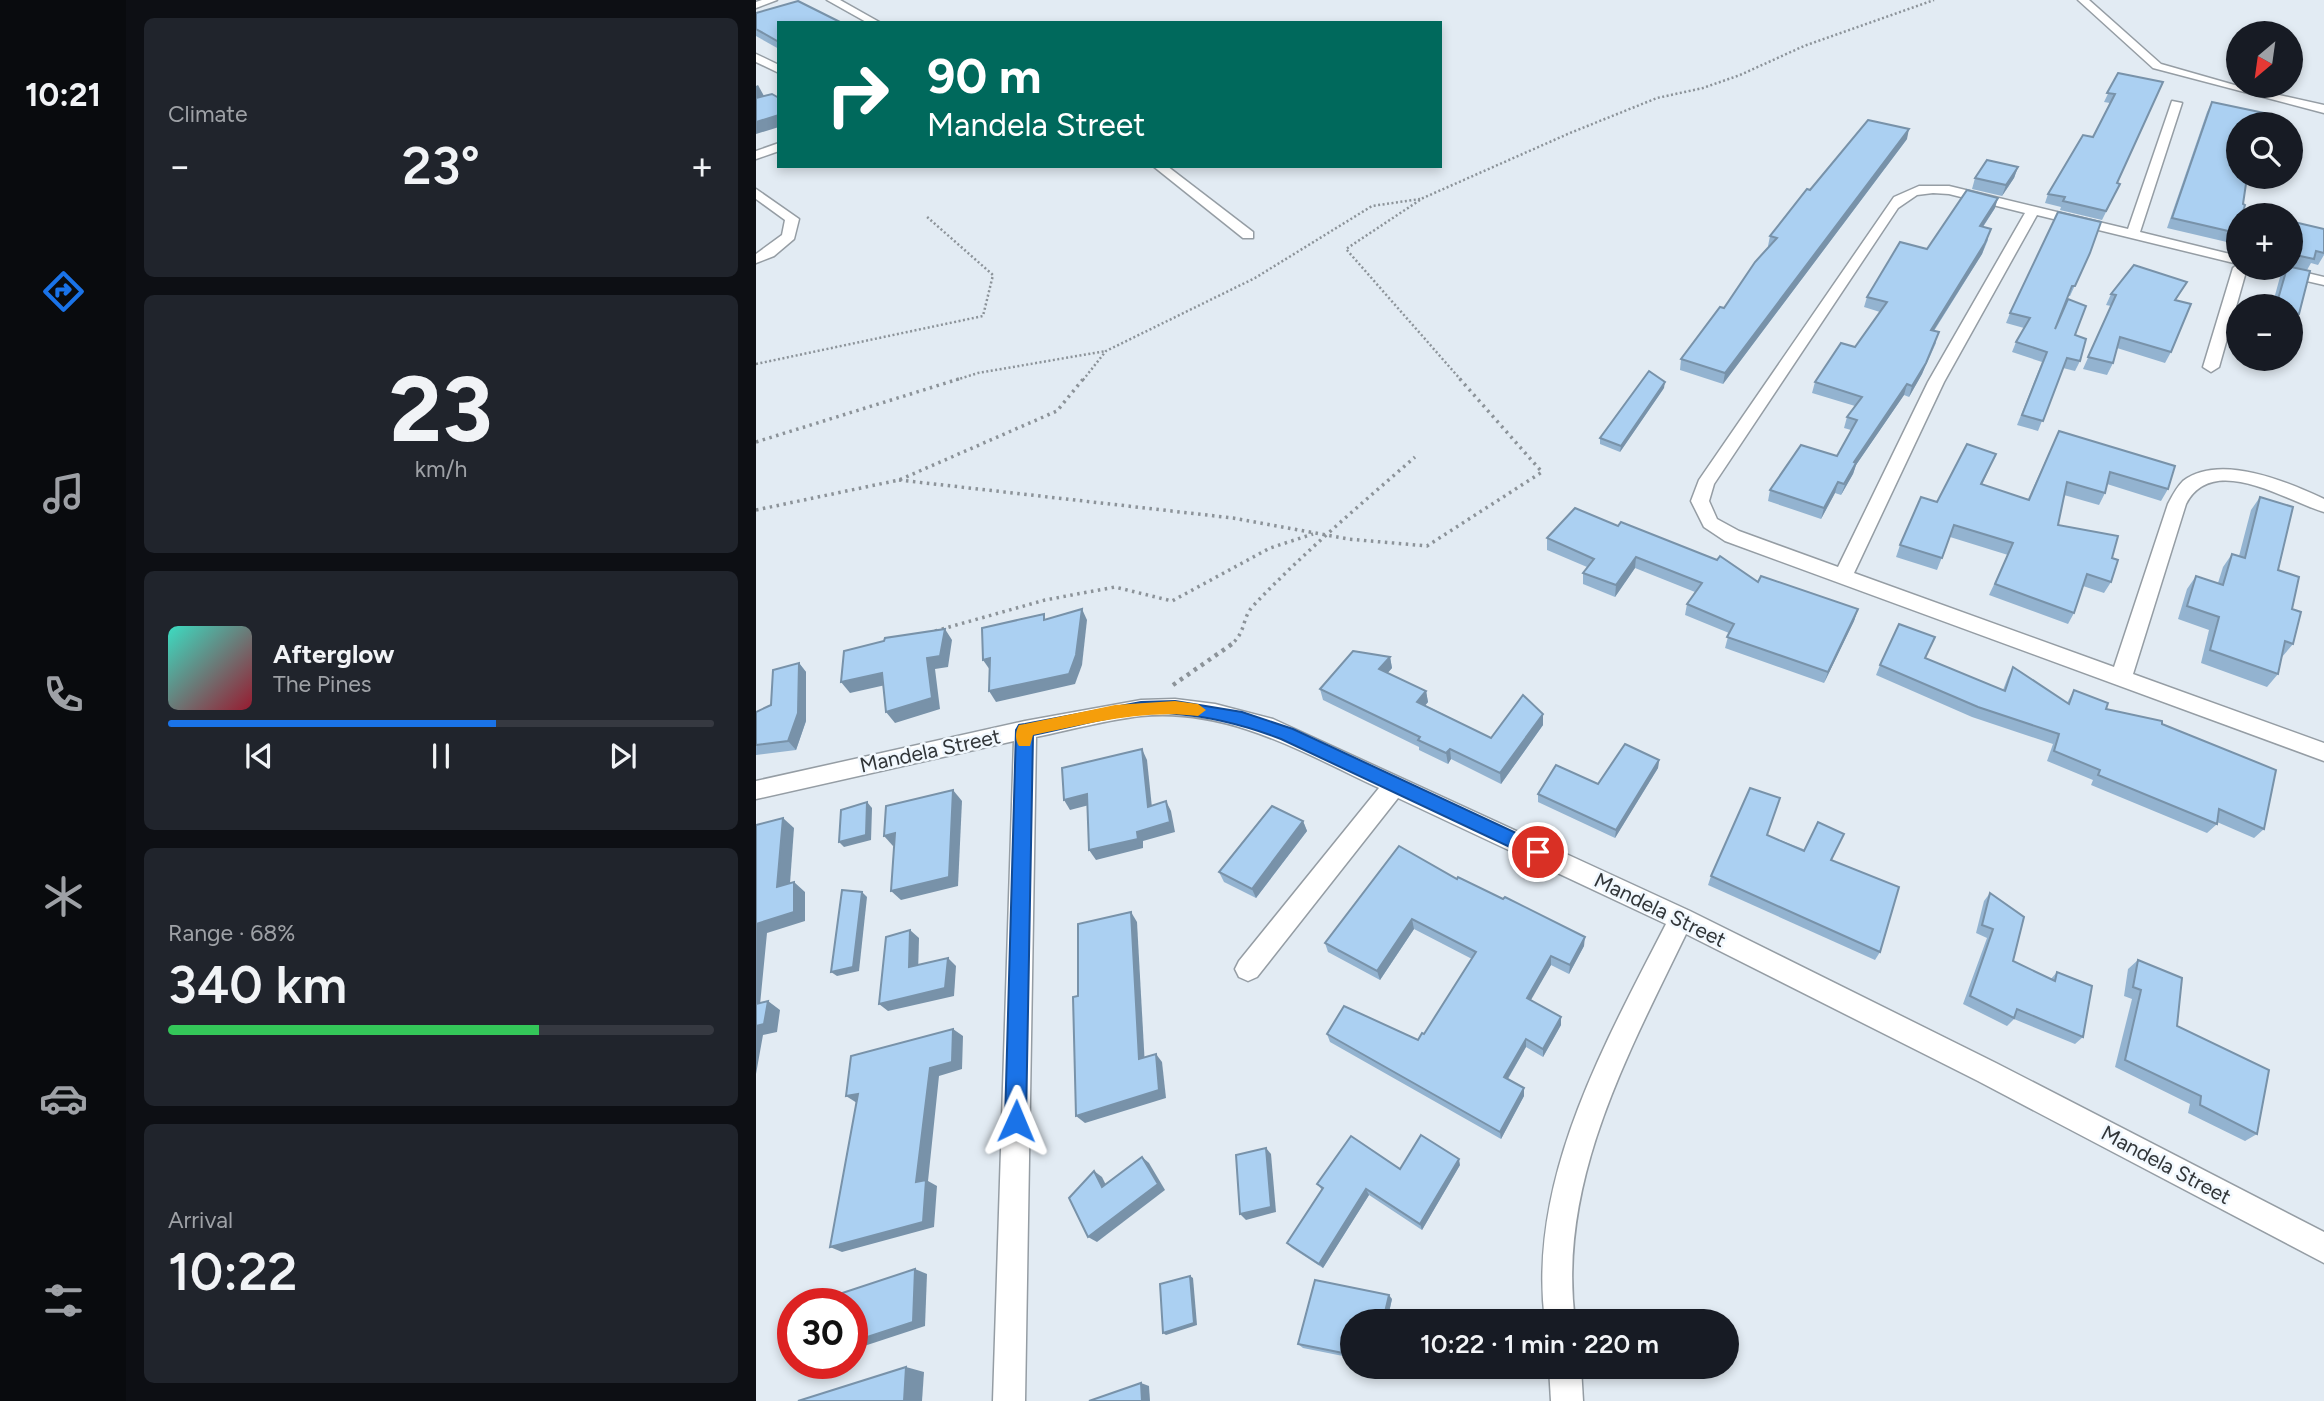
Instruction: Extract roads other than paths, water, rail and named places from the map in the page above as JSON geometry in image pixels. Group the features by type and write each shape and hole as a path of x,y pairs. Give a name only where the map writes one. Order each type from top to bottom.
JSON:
{"street":[{"path":"756,5 772,0"},
{"path":"832,0 868,21"},
{"path":"2083,0 2158,66 2281,100 2324,108"},
{"path":"756,58 777,52"},
{"path":"756,58 777,69"},
{"path":"2133,234 2176,103"},
{"path":"756,155 777,148"},
{"path":"1162,168 1248,235"},
{"path":"2226,257 1943,189 1917,190 1900,199 1705,484 1700,501 1705,516 1715,527 2324,752"},
{"path":"756,193 792,219 789,236 769,253 756,258"},
{"path":"1843,576 1936,382 2033,211"},
{"path":"2303,276 2324,281"},
{"path":"2211,367 2237,280"},
{"path":"2121,678 2177,504 2190,484 2216,475 2230,475 2272,485 2324,506"},
{"name":"Mandela Street","path":"756,790 1025,730 1141,708 1175,707 1215,712 1265,725 1681,919 1987,1072 2324,1248"},
{"path":"1009,1401 1025,730"},
{"path":"1248,969 1395,785"},
{"path":"1559,1309 1556,1269 1560,1228 1578,1154 1642,997 1681,919"},
{"path":"1566,1379 1567,1401"}]}
